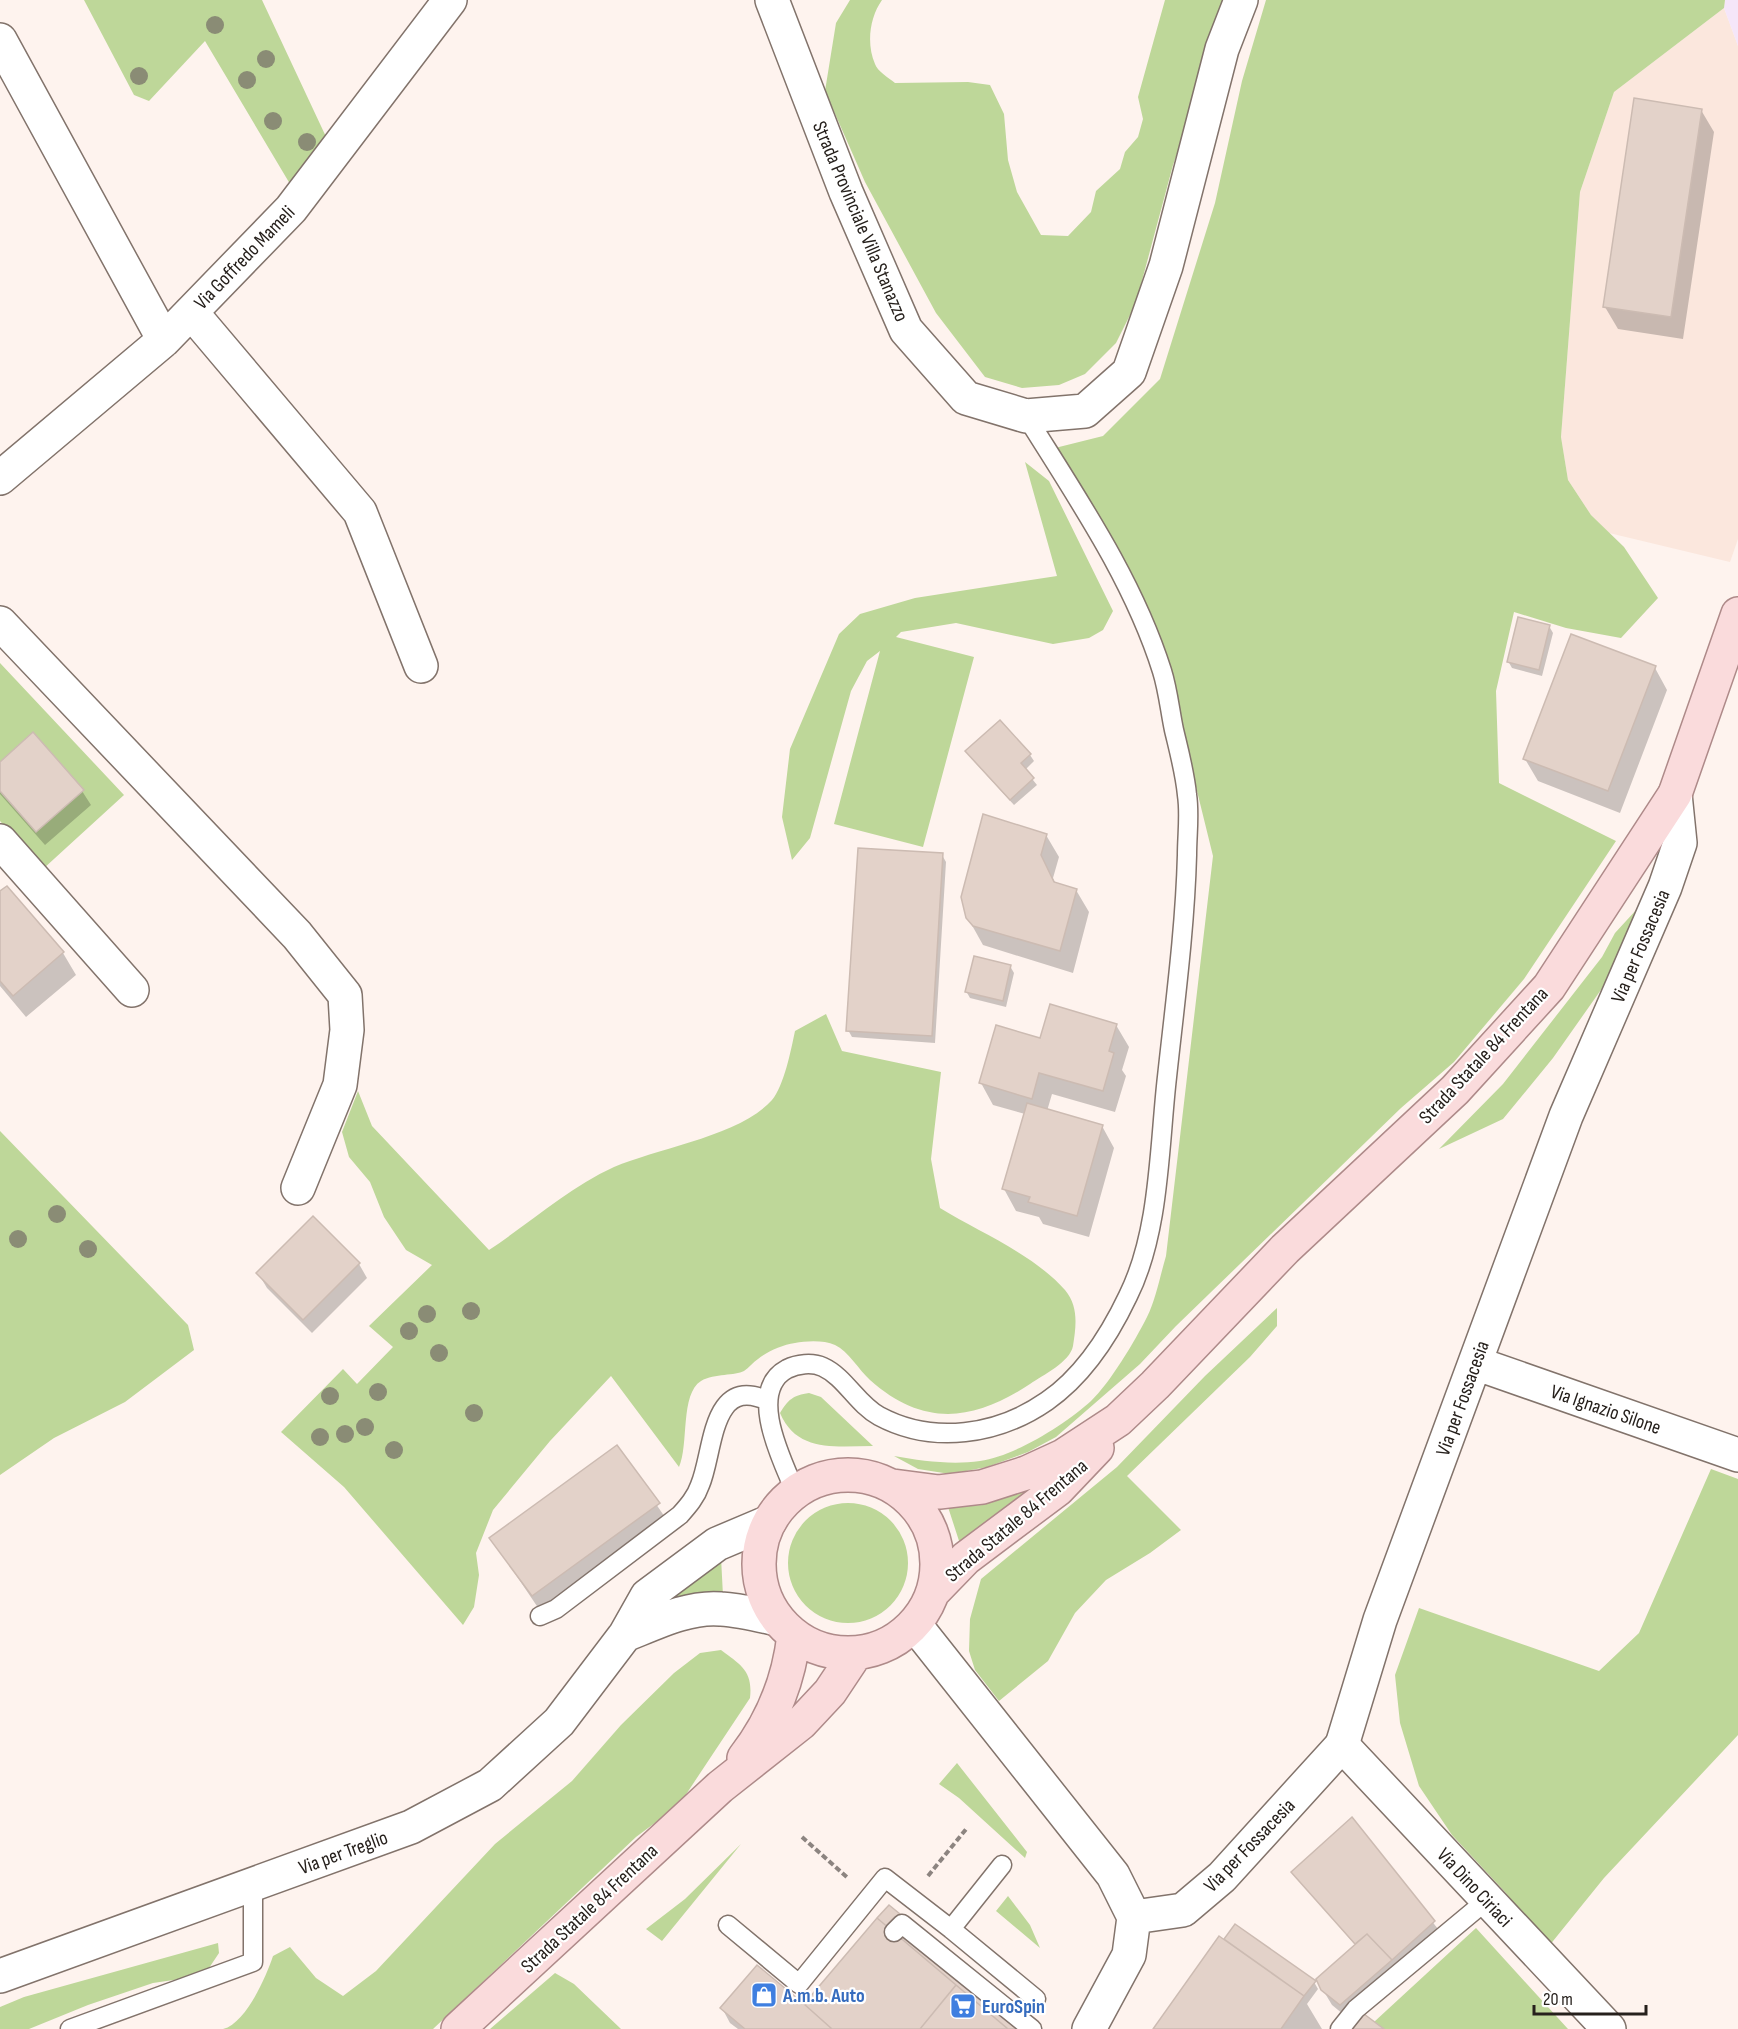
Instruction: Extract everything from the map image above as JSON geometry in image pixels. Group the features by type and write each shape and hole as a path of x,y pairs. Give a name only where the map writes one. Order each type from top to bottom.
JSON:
{"main road":[{"name":"Strada Statale 84 Frentana","path":"933,1591 966,1558 1058,1489 1092,1455 1118,1420 1286,1250 1455,1090 1549,987 1675,794 1738,614"},
{"name":"Strada Statale 84 Frentana","path":"893,1486 939,1492 982,1487 1026,1473 1063,1456 1118,1420"},
{"path":"840,1474 868,1476 893,1486 914,1503 930,1526 938,1551 938,1578 930,1603 915,1625 898,1639 878,1648 856,1653 822,1649 786,1627 767,1601 760,1582 759,1562 761,1542 769,1522 780,1506 795,1491 813,1481 840,1474"},
{"name":"Strada Statale 84 Frentana","path":"720,1787 765,1725 780,1693 791,1661 786,1627"},
{"name":"Strada Statale 84 Frentana","path":"458,2029 720,1787 801,1723 830,1692 856,1653"}],"street":[{"name":"Via Goffredo Mameli","path":"0,478 164,339 291,209 450,0"},
{"name":"Strada Provinciale Villa Stanazzo","path":"781,5 846,192 906,330 966,398 1026,416 1085,411 1129,372 1166,266 1222,49 1241,0"},
{"path":"0,40 164,339"},
{"path":"191,312 360,512 421,666"},
{"path":"0,623 297,935 345,995 347,1030 340,1084 298,1188"},
{"name":"Via per Fossacesia","path":"1134,1917 1183,1910 1222,1877 1342,1745 1380,1620 1566,1116 1665,887 1680,843 1675,794"},
{"path":"0,841 132,990"},
{"name":"Via Ignazio Silone","path":"1475,1363 1738,1455"},
{"name":"Via per Treglio","path":"0,1976 411,1827 490,1785 559,1722 626,1635 647,1596 730,1536 769,1522"},
{"path":"626,1635 675,1616 704,1609 720,1609 786,1627"},
{"path":"915,1625 1113,1875 1134,1917 1129,1954 1089,2029"},
{"name":"Via Dino Ciriaci","path":"1342,1745 1609,2029"}],"lane":[{"path":"795,1491 776,1446 768,1401 779,1374 791,1366 804,1364 825,1368 860,1403 879,1416 920,1431 944,1434 970,1433 1019,1417 1048,1400 1069,1381 1114,1325 1131,1289 1150,1230 1186,900 1188,798 1163,673 1136,605 1095,526 1026,416"},
{"path":"540,1616 556,1609 680,1515 693,1500 701,1484 713,1429 722,1411 730,1402 746,1395 768,1401"},
{"path":"951,1929 1002,1865"},
{"path":"728,1925 799,1984 885,1878 1036,1999"},
{"path":"70,2029 253,1962 253,1886"},
{"path":"1340,2029 1356,2009 1487,1900"},
{"path":"894,1932 902,1924 1032,2029"}],"shaded area":[{"path":"1725,0 1738,0 1738,46 1724,8"},
{"path":"1724,8 1738,46 1738,539 1730,562 1609,533 1591,515 1568,480 1561,437 1580,192 1614,92"}],"green space":[{"path":"84,0 262,0 328,141 293,189 205,41 149,101 134,95"},
{"path":"850,0 882,0 872,22 870,39 872,56 876,67 895,83 968,82 990,85 1004,114 1008,160 1017,192 1041,235 1068,236 1091,212 1096,191 1120,169 1125,152 1138,137 1143,119 1138,97 1165,0 1230,0 1173,165 1136,303 1116,343 1085,374 1059,385 1022,388 985,377 936,313 865,182 825,91 836,23"},
{"path":"1266,0 1725,0 1724,8 1614,92 1580,192 1561,437 1568,480 1591,515 1624,547 1658,598 1621,638 1566,628 1514,612 1496,691 1499,783 1616,841 1524,979 1454,1062 1401,1108 1176,1326 1140,1364 1056,1437 1028,1452 987,1467 950,1474 918,1469 894,1456 948,1462 969,1462 994,1458 1039,1438 1091,1401 1114,1373 1147,1317 1166,1256 1213,856 1168,673 1055,448 1103,436 1160,379 1215,203 1242,81"},
{"path":"1025,462 1049,481 1113,611 1103,630 1089,638 1053,644 956,623 901,632 896,637 974,657 923,847 834,824 880,651 867,661 851,691 810,838 792,860 782,817 790,749 839,634 860,614 915,598 1057,576"},
{"path":"0,663 124,795 43,869 0,821"},
{"path":"1637,909 1610,977 1553,1058 1503,1119 1439,1149 1503,1084 1602,957 1615,933"},
{"path":"826,1014 842,1051 941,1072 931,1159 940,1208 1022,1255 1052,1277 1065,1290 1073,1303 1075,1317 1071,1352 1055,1368 1009,1397 968,1412 948,1414 929,1412 909,1406 890,1395 870,1380 835,1345 815,1341 785,1345 766,1353 744,1371 706,1378 694,1388 687,1408 684,1446 679,1467 611,1376 550,1441 493,1510 476,1553 479,1575 474,1607 463,1625 344,1487 281,1432 343,1369 357,1384 393,1347 369,1326 432,1265 406,1250 384,1217 370,1182 349,1157 342,1132 358,1091 372,1126 489,1250 565,1195 597,1175 632,1160 720,1132 758,1112 772,1100 780,1086 795,1031"},
{"path":"0,1131 188,1325 194,1350 125,1402 54,1438 0,1475"},
{"path":"1277,1308 1277,1326 1250,1357 1127,1476 1181,1530 1150,1553 1106,1580 1075,1613 1048,1661 999,1701 975,1670 969,1651 970,1619 981,1579 1117,1467 1205,1376"},
{"path":"809,1393 821,1397 873,1446 832,1446 807,1441 796,1435 787,1426 780,1413 792,1399"},
{"path":"1711,1469 1738,1479 1738,1735 1604,1878 1549,1946 1505,1892 1452,1835 1419,1786 1400,1723 1395,1675 1419,1608 1599,1671 1639,1633"},
{"path":"1041,1485 961,1547 948,1507 983,1505"},
{"path":"848,1503 871,1507 891,1520 904,1540 908,1563 904,1586 891,1606 871,1619 848,1623 825,1619 805,1606 792,1586 788,1563 792,1540 805,1520 825,1507"},
{"path":"721,1557 723,1596 654,1612"},
{"path":"721,1650 744,1670 750,1681 750,1698 679,1805 636,1837 433,2029 223,2029 240,2018 247,2009 260,1987 273,1956 290,1947 316,1978 343,1996 376,1971 495,1844 572,1781 621,1725 674,1673 700,1653"},
{"path":"957,1763 1027,1852 1025,1858 959,1798 939,1784"},
{"path":"741,1844 662,1941 646,1929 685,1899"},
{"path":"1008,1896 1030,1925 1040,1948 996,1911"},
{"path":"1476,1928 1568,2029 1384,2029 1374,2022"},
{"path":"218,1943 219,1953 209,1968 187,1978 153,1983 88,2005 29,2029 0,2029 0,2007 24,1997"},
{"path":"555,1973 574,1984 621,2029 490,2029"}],"building":[{"path":"1634,98 1702,109 1671,317 1603,307"},
{"path":"1518,617 1550,625 1539,670 1507,662"},
{"path":"1571,634 1656,666 1608,791 1523,759"},
{"path":"1000,720 1031,754 1021,763 1034,778 1010,800 965,751"},
{"path":"33,732 84,790 36,832 0,791 0,762"},
{"path":"983,814 1047,834 1041,855 1054,882 1077,889 1060,951 973,926 966,918 961,897"},
{"path":"858,848 943,853 932,1036 846,1031"},
{"path":"7,886 64,952 13,996 0,981 0,891"},
{"path":"974,956 1011,965 1003,1001 965,992"},
{"path":"1050,1004 1117,1024 1109,1051 1114,1053 1103,1091 1039,1073 1032,1099 979,1083 996,1025 1040,1038"},
{"path":"1027,1103 1103,1125 1077,1216 1028,1202 1030,1197 1002,1189"},
{"path":"313,1216 360,1263 303,1320 256,1273"},
{"path":"617,1445 660,1503 532,1596 489,1538"},
{"path":"1352,1817 1435,1921 1392,1960 1367,1934 1355,1944 1291,1872"},
{"path":"889,1905 1032,2022 1028,2029 1008,2029 877,1918"},
{"path":"877,1918 956,1985 920,2029 832,2029 804,2004"},
{"path":"1235,1924 1316,1981 1304,1996 1224,1939"},
{"path":"1367,1934 1392,1960 1340,2005 1321,1990 1316,1979"},
{"path":"1219,1936 1304,1996 1281,2029 1153,2029"},
{"path":"757,1965 832,2029 745,2029 720,2008"},
{"path":"956,1985 1008,2029 920,2029"},
{"path":"1364,2014 1384,2029 1352,2029"}],"place":[{"name":"A.m.b. Auto","path":"764,1995"},
{"name":"EuroSpin","path":"963,2006"}]}
